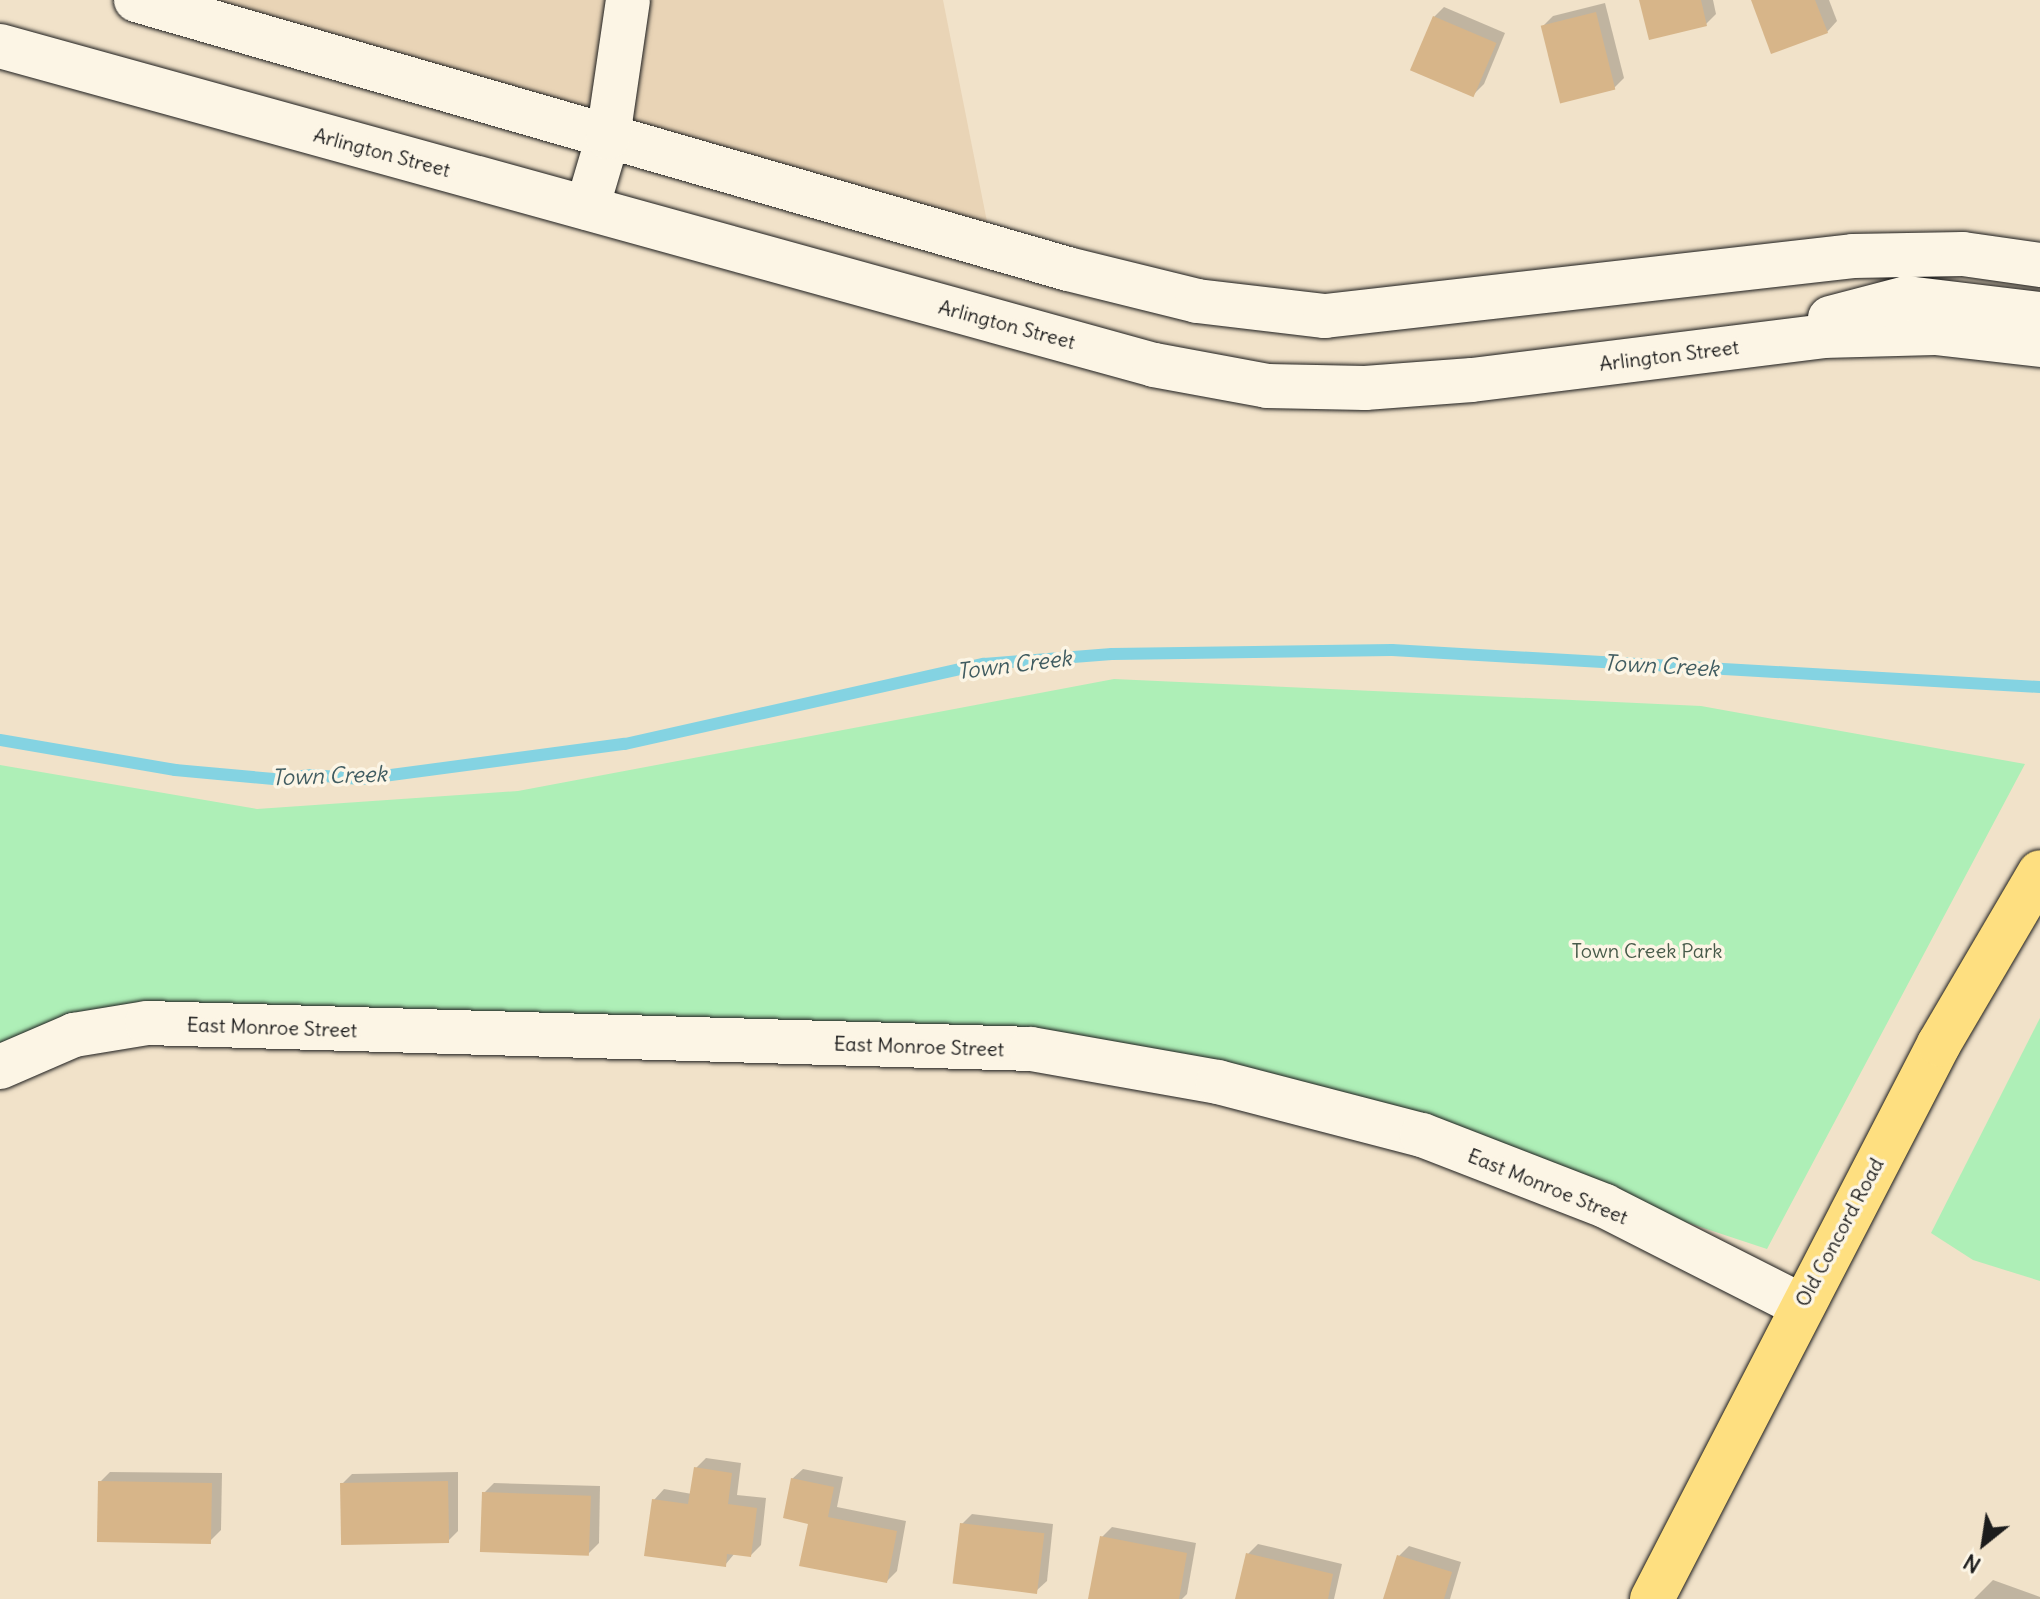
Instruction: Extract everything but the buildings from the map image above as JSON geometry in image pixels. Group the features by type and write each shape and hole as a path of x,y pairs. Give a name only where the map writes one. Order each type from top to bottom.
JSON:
{"main road":[{"name":"Old Concord Road","path":"1652,1599 1800,1305 1939,1044 2040,872"}],"street":[{"path":"136,0 1068,269 1197,301 1325,316 1853,256 1963,254 2040,265"},
{"path":"587,208 608,137 628,0"},
{"name":"Arlington Street","path":"0,46 1154,365 1267,386 1365,388 1472,380 1823,336 1935,333 2040,345"},
{"path":"1715,349 1907,298 2040,314"},
{"name":"East Monroe Street","path":"0,1067 74,1035 147,1023 1031,1049 1218,1082 1422,1135 1605,1206 1800,1305"}],"shaded area":[{"path":"137,0 943,0 992,247"}],"green space":[{"name":"Town Creek Park","path":"1114,679 1701,706 2025,764 1767,1249 1422,1135 1031,1049 147,1023 0,1070 0,765 257,809 518,791"},
{"path":"2040,1018 2040,1281 1973,1260 1931,1233"}],"waterway":[{"name":"Town Creek","path":"0,740 175,770 274,779 312,775 361,779 625,744 984,664 1112,654 1392,650 2040,687"}]}
